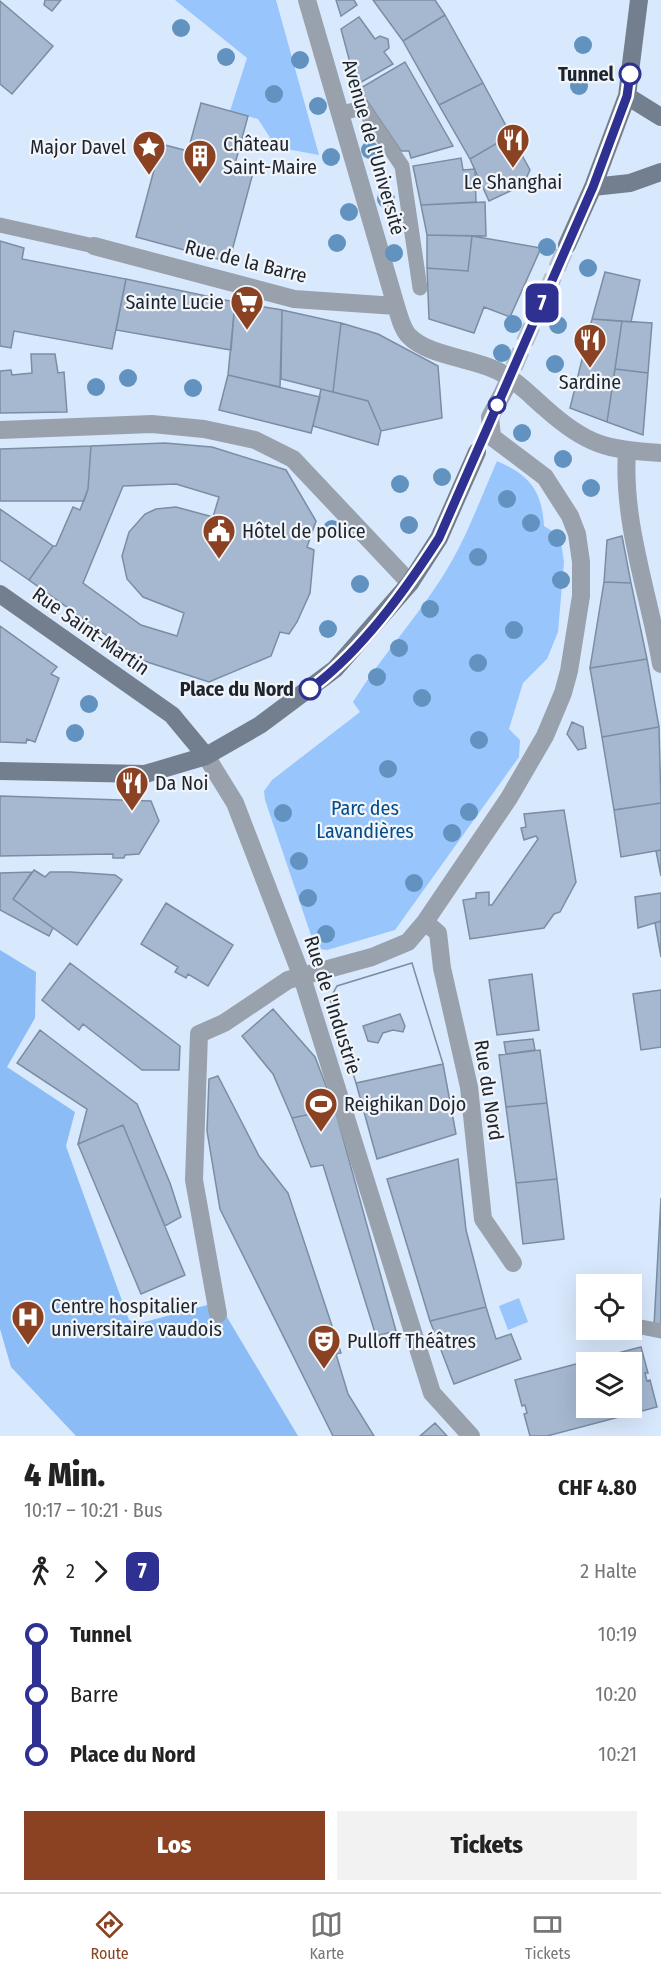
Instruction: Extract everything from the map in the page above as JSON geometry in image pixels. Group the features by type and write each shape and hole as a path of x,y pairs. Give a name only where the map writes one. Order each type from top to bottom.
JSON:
{"main road":[{"path":"567,245 593,187 627,96 639,0"},
{"path":"627,96 661,117"},
{"path":"593,187 630,183 661,171"},
{"path":"0,771 145,774 206,756 260,725 335,669 410,583 439,538 477,452"},
{"name":"Rue Saint-Martin","path":"0,594 172,715 206,756"}],"street":[{"name":"Avenue de l'Université","path":"307,0 396,306"},
{"name":"Rue de la Barre","path":"94,246 294,299 396,306"},
{"path":"396,306 408,335 425,346 496,370 511,378 565,426 589,440 615,450 661,453"},
{"path":"218,1314 194,1180 199,1034 225,1023 288,980 408,942 425,922 509,798 537,750 564,693 581,596 581,562 577,534 560,498 545,477 492,437 490,417 511,378"},
{"path":"0,430 152,424 204,429 255,440 293,459 410,583"},
{"path":"627,451 626,471 630,518 661,664"},
{"name":"Rue de l'Industrie","path":"206,756 234,803 302,977 432,1393 471,1436"},
{"name":"Rue du Nord","path":"425,922 438,933 442,968 470,1087 483,1219 513,1263"}],"lane":[{"path":"341,113 363,108 402,166 420,288"},
{"path":"0,225 94,246"},
{"path":"642,1327 661,1331"}],"green space":[{"path":"175,0 276,0 319,155 276,147 258,119 230,111 247,58"},
{"name":"Parc des Lavandières","path":"497,461 518,472 532,485 543,513 544,526 560,536 564,562 558,632 547,659 523,683 509,729 520,740 519,757 395,930 327,950 319,949 314,944 265,800 264,791 272,780 360,712 353,702 448,568 471,523"},
{"path":"519,1298 528,1322 508,1330 499,1306"}],"shaded area":[{"path":"0,950 36,972 35,1018 7,1067 75,1112 66,1146 129,1320 141,1323 218,1302 298,1436 76,1436 11,1367 0,1329"}],"building":[{"path":"45,0 61,0 52,11 44,5"},
{"path":"336,0 354,0 357,5 341,16"},
{"path":"373,0 435,0 445,15 403,41"},
{"path":"0,1 53,46 12,94 0,84"},
{"path":"445,15 483,83 439,105 403,41"},
{"path":"359,17 375,39 380,36 388,39 389,48 384,52 393,64 356,85 341,29"},
{"path":"405,62 453,146 411,158 409,151 401,151 359,89"},
{"path":"483,83 511,135 470,159 439,105"},
{"name":"Château Saint-Maire","path":"201,103 248,116 235,164 254,169 229,262 136,237 161,144 188,151"},
{"path":"511,135 530,170 523,185 489,201 470,159"},
{"path":"461,158 463,170 475,169 476,202 421,205 413,166"},
{"path":"485,202 486,236 427,235 421,205"},
{"path":"427,235 472,236 468,271 427,268"},
{"path":"472,236 541,248 510,317 484,307 474,333 429,319 427,268 468,271"},
{"path":"0,241 24,248 22,259 126,279 112,349 14,331 11,348 0,346"},
{"path":"605,272 640,280 631,322 592,319"},
{"path":"126,279 235,302 231,350 116,330"},
{"path":"235,302 282,310 280,387 228,375"},
{"path":"282,310 341,323 333,392 281,379"},
{"path":"592,319 622,321 607,422 570,408"},
{"path":"622,321 652,323 648,373 615,369"},
{"path":"341,323 378,334 438,366 442,418 381,431 368,401 333,392"},
{"path":"31,354 55,354 58,373 64,372 67,412 0,413 0,371 11,370 12,375 32,373"},
{"path":"615,369 648,373 643,435 607,422"},
{"path":"228,375 320,397 311,433 219,410"},
{"path":"321,389 368,401 381,431 378,445 313,426"},
{"name":"Hôtel de police","path":"165,443 212,447 286,470 316,521 307,547 314,550 310,593 289,634 280,632 271,656 209,682 141,660 29,580 53,546 56,546 73,507 80,510 88,489 91,446","holes":["176,484 219,497 213,517 176,507 156,509 145,514 129,532 122,556 127,579 143,597 184,613 177,636 141,625 83,583 123,486"]},
{"path":"91,446 88,489 84,501 0,501 0,449"},
{"path":"0,509 53,546 29,580 0,560"},
{"path":"622,536 631,583 604,582 607,540"},
{"path":"604,582 631,583 647,659 590,668"},
{"path":"0,626 57,667 51,674 59,678 35,742 27,739 26,743 0,742"},
{"path":"647,659 659,727 602,737 590,668"},
{"path":"572,722 583,727 586,748 578,750 567,734"},
{"path":"659,727 661,803 614,810 602,737"},
{"path":"0,796 151,801 159,821 139,854 125,855 124,858 113,858 113,854 0,856"},
{"path":"661,803 661,850 621,857 614,810"},
{"path":"564,810 576,882 560,912 554,914 544,928 470,939 463,900 476,898 476,893 489,892 489,905 492,905 538,839 536,836 524,840 521,828 526,827 524,814"},
{"path":"661,850 661,876 656,851"},
{"path":"34,870 45,877 50,872 71,872 115,875 122,880 77,945 13,899"},
{"path":"32,872 13,899 53,928 49,936 0,910 0,873"},
{"path":"661,893 661,921 638,928 635,897"},
{"path":"166,903 233,945 208,986 188,974 186,978 175,972 178,967 141,944"},
{"path":"661,921 661,957 655,923"},
{"path":"70,963 180,1046 179,1070 142,1070 83,1024 79,1030 42,1000"},
{"path":"412,963 443,1064 356,1083 330,999 337,986","holes":["400,1014 405,1026 403,1032 393,1030 383,1033 378,1043 368,1041 363,1026"]},
{"path":"412,963 443,1064 356,1083 330,999 337,986"},
{"path":"532,974 539,1030 497,1035 489,980"},
{"path":"661,990 661,1047 641,1050 633,994"},
{"path":"273,1009 315,1057 335,1109 292,1118 273,1074 242,1036"},
{"path":"40,1030 137,1104 170,1183 181,1217 165,1226 123,1125 78,1144 87,1109 17,1063"},
{"path":"533,1039 535,1050 506,1054 504,1042"},
{"path":"540,1050 547,1103 506,1107 499,1055"},
{"path":"443,1064 456,1134 377,1159 356,1083"},
{"path":"218,1076 259,1156 288,1193 341,1353 336,1354 348,1394 374,1436 333,1436 220,1209 207,1131 209,1079"},
{"path":"547,1103 557,1179 516,1183 506,1107"},
{"path":"335,1109 396,1331 376,1336 323,1165 311,1167 292,1118"},
{"path":"123,1125 185,1275 141,1294 78,1144"},
{"path":"458,1159 466,1230 486,1307 430,1321 387,1179"},
{"path":"557,1179 564,1239 523,1244 516,1183"},
{"path":"661,1198 661,1326 654,1326"},
{"path":"486,1307 496,1339 511,1334 521,1359 454,1384 430,1321"},
{"path":"641,1347 648,1373 645,1373 647,1381 650,1380 657,1407 642,1411 642,1352 622,1352"},
{"path":"576,1364 576,1418 615,1418 547,1436 530,1436 524,1414 527,1413 525,1405 522,1406 515,1380"},
{"path":"435,1423 447,1436 420,1436"}],"tunnel":[{"path":"503,392 567,245"}],"bus line":[{"name":"7","path":"310,689 335,669 410,583 439,538 593,187 627,96 630,74"}],"place":[{"name":"Tunnel","path":"630,74"},
{"name":"Le Shanghai","path":"513,169"},
{"name":"Major Davel","path":"149,176"},
{"name":"Château Saint-Maire","path":"200,185"},
{"name":"Sainte Lucie","path":"247,331"},
{"name":"Sardine","path":"590,369"},
{"name":"Hôtel de police","path":"219,560"},
{"name":"Place du Nord","path":"310,689"},
{"name":"Da Noi","path":"132,812"},
{"name":"Reighikan Dojo","path":"321,1133"},
{"name":"Centre hospitalier universitaire vaudois","path":"28,1346"},
{"name":"Pulloff Théâtres","path":"324,1370"}]}
